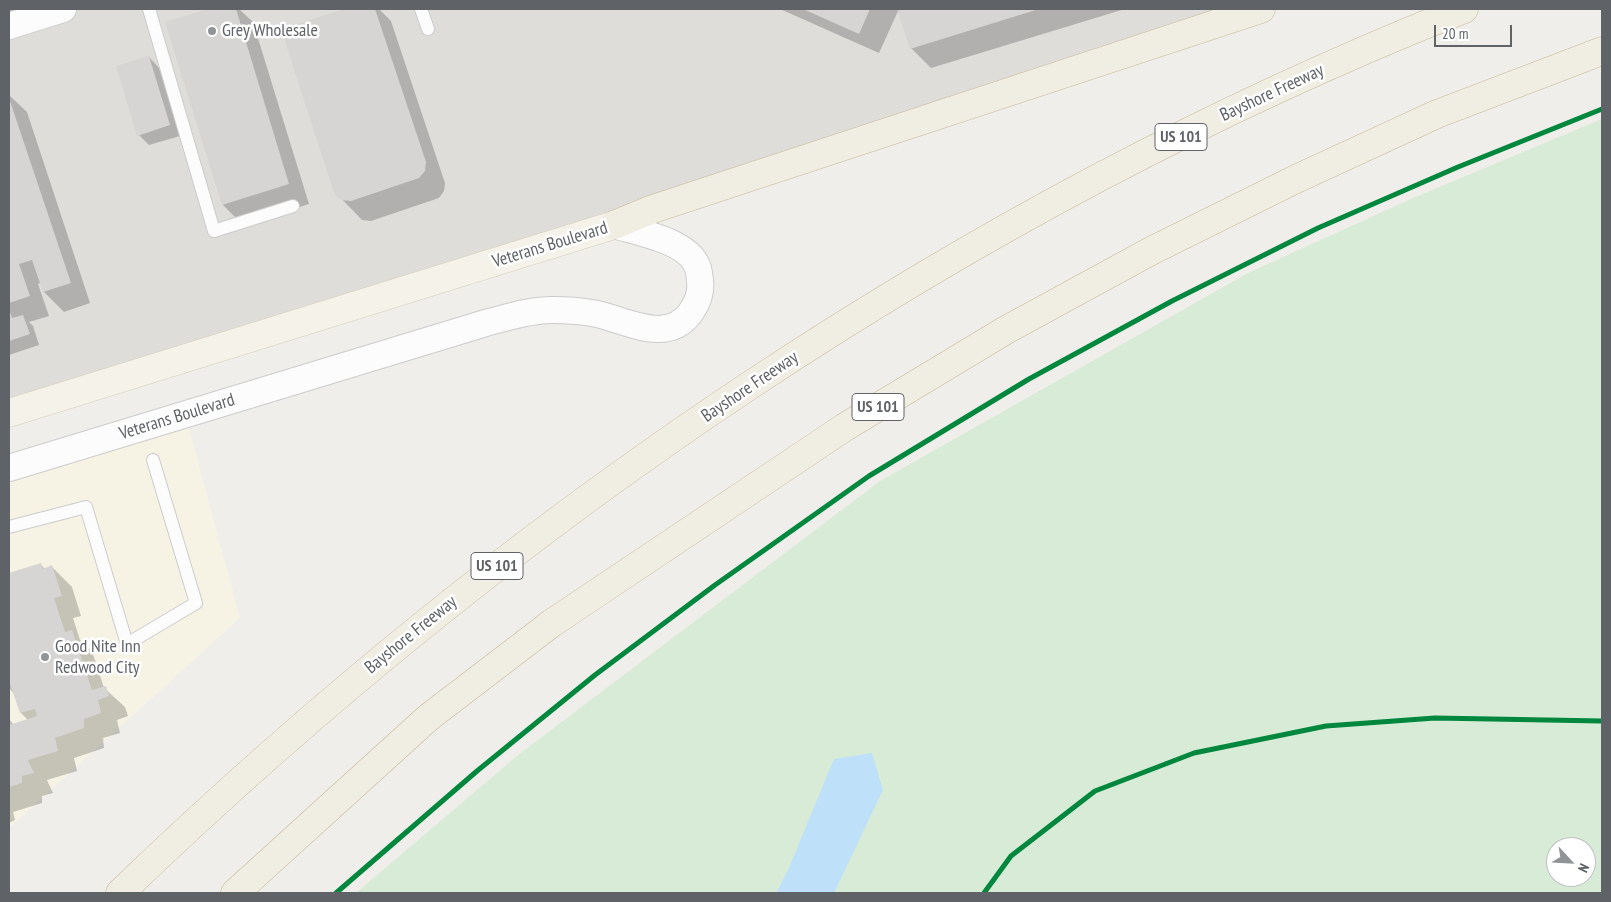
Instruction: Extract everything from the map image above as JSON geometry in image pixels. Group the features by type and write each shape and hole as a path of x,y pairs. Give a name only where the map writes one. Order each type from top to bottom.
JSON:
{"highway":[{"path":"614,225 653,208 1261,9"},
{"name":"Bayshore Freeway","path":"120,893 252,769 382,657 506,558 636,464 794,356 958,256 1107,174 1251,101 1407,31 1464,9"},
{"name":"US 101","path":"235,893 429,717 552,623 845,426 1006,330 1151,252 1296,178 1437,114 1602,50"}],"main road":[{"name":"Veterans Boulevard","path":"9,413 614,225"}],"street":[{"path":"9,26 63,9"},
{"name":"Veterans Boulevard","path":"9,468 524,313 551,310 595,314 653,330 669,329 686,319 697,304 702,287 699,268 689,254 676,244 614,225"}],"lane":[{"path":"149,9 214,231 293,206"},
{"path":"421,9 428,29"},
{"path":"10,524 86,507 127,644 196,603 153,460"}],"shaded area":[{"path":"9,9 1261,9 9,413"},
{"path":"185,414 240,618 9,828 9,468"}],"green space":[{"path":"1602,119 1602,893 356,893 518,755 880,481 1248,273 1413,198"}],"water":[{"path":"872,753 883,790 834,893 776,893 788,870 834,759"}],"building":[{"path":"207,9 236,9 289,184 222,205 165,22"},
{"path":"344,9 375,9 426,162 425,171 419,178 351,201 341,200 334,193 281,29"},
{"path":"803,9 870,9 859,34"},
{"path":"897,9 1039,9 910,49"},
{"path":"149,56 170,125 137,136 116,66"},
{"path":"9,98 71,283 43,292 32,260 19,264 30,296 9,303"},
{"path":"9,309 12,318 23,315 30,334 9,341"},
{"name":"Good Nite Inn Redwood City","path":"41,563 43,569 52,565 62,596 54,598 65,632 72,630 92,690 106,686 109,696 98,700 101,713 84,719 84,728 55,738 58,751 28,760 34,773 22,776 22,783 9,787 9,725 37,716 35,709 20,713 9,681 9,573"}],"cycle path":[{"path":"336,893 477,771 595,675 715,585 869,476 1029,379 1172,301 1318,228 1458,167 1602,109"},
{"path":"984,893 1011,856 1095,791 1194,753 1326,726 1435,718 1602,721"}],"place":[{"name":"Grey Wholesale","path":"212,31"},
{"name":"Good Nite Inn Redwood City","path":"45,657"}]}
